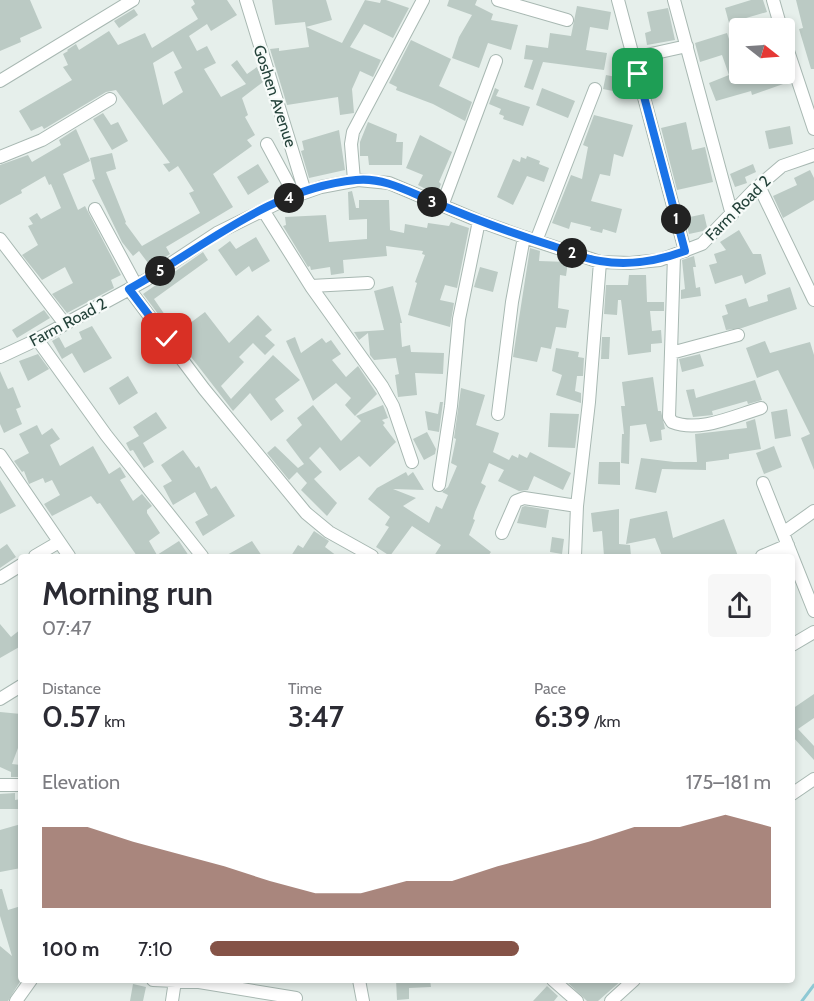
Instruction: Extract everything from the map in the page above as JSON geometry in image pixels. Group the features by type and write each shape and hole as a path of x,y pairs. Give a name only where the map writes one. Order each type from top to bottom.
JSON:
{"street":[{"path":"0,81 134,0"},
{"name":"Goshen Avenue","path":"246,0 300,194"},
{"path":"354,180 351,144 353,132 423,0"},
{"path":"498,0 567,20"},
{"path":"618,0 679,253 671,353 669,417 672,422 680,426 706,424 761,408"},
{"path":"674,0 732,215"},
{"path":"773,0 778,18"},
{"path":"633,58 687,46"},
{"path":"442,206 496,61"},
{"path":"795,72 814,129"},
{"path":"498,414 512,302 530,239 596,89"},
{"path":"0,157 42,140 110,99"},
{"path":"267,144 300,194"},
{"name":"Farm Road 2","path":"0,357 133,287 217,233 263,210 300,194 354,180 389,183 479,221 530,239 600,261 630,263 660,260 702,244 782,166 814,155"},
{"path":"759,186 814,300"},
{"path":"95,209 133,287 204,389 306,513 328,532 364,554"},
{"path":"263,210 311,286 393,406 412,462"},
{"path":"439,485 451,406 459,319 479,221"},
{"path":"0,239 64,324"},
{"path":"575,554 600,261"},
{"path":"311,286 368,283"},
{"path":"671,353 738,335"},
{"path":"37,339 106,435 200,554"},
{"path":"0,455 68,554"},
{"path":"763,483 792,554"},
{"path":"502,533 516,501 524,498 578,506"},
{"path":"783,533 814,511"},
{"path":"38,554 59,542"},
{"path":"767,554 788,545"},
{"path":"795,563 814,611"},
{"path":"0,578 18,567"},
{"path":"795,643 814,632"},
{"path":"0,699 18,688"},
{"path":"795,792 814,779"},
{"path":"0,785 18,785"},
{"path":"16,1001 29,983"},
{"path":"172,1001 175,983"},
{"path":"205,983 296,998"},
{"path":"360,983 363,1001"},
{"path":"557,983 578,1001"},
{"path":"611,1001 631,983"}],"building":[{"path":"0,0 30,0 42,28 20,38 21,42 0,51"},
{"path":"193,0 227,0 237,15 211,31 207,24 189,36 197,51 207,46 216,63 204,69 221,97 246,84 231,65 237,60 247,74 257,67 263,82 242,98 248,115 245,117 255,135 247,140 252,146 213,174 233,207 166,247 170,254 151,267 139,251 133,256 122,242 92,180 95,179 90,158 112,153 116,169 106,172 125,223 142,246 200,213 189,193 194,191 178,166 169,172 163,164 170,163 116,90 106,92 44,129 42,126 31,131 19,111 72,80 63,67 68,65 63,54 76,44 79,50 109,31 118,45 145,33 152,48 198,19 191,7 195,4","holes":["173,51 182,68 174,72 183,92 163,105 153,63"]},
{"path":"272,0 326,0 332,20 306,27 342,43 365,0 380,3 381,0 386,0 409,8 393,38 364,24 350,47 381,60 373,77 360,71 352,89 354,113 340,115 338,97 287,105 270,49 279,48 279,51 309,47 305,22 275,25"},
{"path":"449,0 477,0 475,5 493,14 491,20 518,25 511,50 488,43 479,68 452,58 459,37 472,15 447,6"},
{"path":"751,0 763,0 767,12 746,18 729,18 729,23 725,8"},
{"path":"796,0 814,0 814,69 811,69 799,29 803,28"},
{"path":"577,6 611,12 608,30 590,27 586,50 607,53 604,70 543,62 533,90 524,87 533,60 524,59 526,45 548,48 550,33 571,36"},
{"path":"668,8 675,40 647,45 645,33 651,31 647,12"},
{"path":"134,9 138,15 119,28 114,21"},
{"path":"727,33 729,75 722,55 700,62 695,43"},
{"path":"411,40 451,59 439,86 472,102 465,121 433,104 396,90 397,87 389,83"},
{"path":"606,75 631,80 633,95 603,89"},
{"path":"729,75 729,84 783,84 752,95 751,91 716,101 709,83"},
{"path":"495,88 499,90 496,96 530,107 523,126 503,119 504,116 499,114 501,109 489,104"},
{"path":"542,88 575,101 568,118 536,105"},
{"path":"103,113 111,125 118,122 128,141 112,150 93,119"},
{"path":"594,115 633,125 623,157 614,154 610,176 600,174 591,201 622,209 616,233 603,229 602,233 590,230 591,227 571,222 569,229 552,223 571,175 582,179 588,147 583,145"},
{"path":"368,122 397,134 396,142 403,142 402,165 369,165 368,156 360,156 360,142"},
{"path":"686,122 692,150 705,147 713,182 677,190 661,128"},
{"path":"790,126 793,144 769,149 765,131"},
{"path":"76,129 90,161 63,174 78,210 85,206 121,275 111,280 114,288 67,313 52,294 73,283 65,267 42,280 22,255 38,245 28,226 33,224 29,218 37,213 41,219 61,208 51,184 49,185 45,176 21,190 22,193 0,205 0,165 28,155 32,162 61,145 59,140"},
{"path":"339,130 345,170 309,178 301,151 304,150 302,141"},
{"path":"420,135 452,152 439,182 441,184 437,195 418,185 423,175 406,168"},
{"path":"527,156 540,161 539,164 549,168 544,182 527,176 513,205 497,197 513,159 520,162 521,157 526,159"},
{"path":"258,164 269,182 248,195 237,177"},
{"path":"753,164 756,172 745,177 747,183 735,187 730,174"},
{"path":"810,170 814,178 814,200 783,218 773,196 797,185 794,178"},
{"path":"352,191 356,208 359,208 359,200 389,200 390,230 404,233 405,224 427,228 428,223 449,226 451,222 469,228 457,288 445,285 440,300 454,303 450,327 408,315 417,283 415,282 425,255 422,254 423,251 386,246 387,256 343,260 344,273 331,275 330,267 311,270 310,266 308,267 283,226 286,225 285,217 326,215 329,242 367,239 367,219 349,220 348,192"},
{"path":"704,214 707,227 703,231 689,234 685,218"},
{"path":"739,230 753,254 761,254 766,274 745,284 742,275 715,284 709,265 717,263 714,254 726,250 720,242"},
{"path":"256,237 270,261 252,272 249,266 236,276 218,250 230,241 236,249"},
{"path":"530,248 540,251 539,261 568,262 566,276 560,275 558,308 569,310 566,328 556,327 551,349 541,347 537,362 513,357"},
{"path":"203,252 208,260 154,299 174,328 171,331 143,294"},
{"path":"694,256 696,288 700,287 701,296 681,299 681,290 685,289 682,260"},
{"path":"480,267 498,272 493,292 474,287"},
{"path":"629,275 646,275 647,302 664,302 664,311 650,311 652,331 661,330 662,343 651,344 651,352 628,355 621,300 618,300 617,315 604,314 606,285 628,285"},
{"path":"393,286 402,323 400,323 402,347 410,345 411,352 444,353 443,374 415,373 417,395 398,397 395,375 399,374 396,358 374,360 370,355 368,333 359,340 354,332 384,330 374,291"},
{"path":"790,287 797,309 742,328 726,330 722,316 728,314 725,305 746,298 749,307 768,301 767,295"},
{"path":"44,310 50,318 17,338 12,330"},
{"path":"205,312 229,343 258,315 272,330 265,336 275,345 265,355 253,343 239,357 244,362 221,386 231,399 273,355 300,380 275,399 284,411 271,421 250,393 233,411 174,335"},
{"path":"92,326 112,358 84,373 72,353 62,359 52,341 59,337 65,348 82,339 79,332"},
{"path":"295,337 301,353 322,338 326,343 331,340 341,354 332,360 346,377 358,366 377,394 355,416 345,405 351,398 336,383 313,401 286,341"},
{"path":"602,337 610,337 609,359 601,359"},
{"path":"765,341 770,353 810,342 814,355 814,470 801,438 810,434 778,370 757,378 746,348"},
{"path":"556,348 579,352 578,357 584,358 583,376 577,376 575,391 581,393 581,403 556,395 562,375 552,371"},
{"path":"38,354 49,369 28,381 19,361"},
{"path":"700,354 704,366 682,372 679,359"},
{"path":"0,371 8,389 13,387 21,407 16,409 22,424 4,433 0,424"},
{"path":"128,376 138,393 119,405 109,388"},
{"path":"653,377 658,411 661,411 665,429 661,430 662,440 650,442 646,424 630,426 629,464 621,463 622,434 624,434 621,406 625,406 622,382"},
{"path":"755,380 762,400 748,404 747,401 712,411 713,415 693,417 686,390 694,389 696,398"},
{"path":"461,388 485,395 476,425 499,433 493,452 509,460 512,455 518,458 519,454 527,458 530,452 571,473 563,490 534,476 528,490 519,491 498,481 504,470 489,463 481,483 486,486 475,512 473,519 475,520 469,535 491,552 490,554 435,554 441,545 412,526 391,554 387,554 376,547 389,527 385,525 390,517 368,499 377,488 406,472 408,476 413,472 424,490 393,489 416,498 403,506 429,523 436,506 442,509 448,495 442,492 448,487 457,466 451,463 456,439 454,438"},
{"path":"440,402 443,402 439,432 428,430 425,411 438,414"},
{"path":"313,405 341,441 361,421 356,416 383,405 388,418 382,420 385,423 383,425 396,442 370,467 359,456 340,471 320,447 309,458 322,472 314,479 337,503 327,516 301,490 307,483 297,472 289,480 267,453 275,446 298,468 304,464 286,440 302,425 297,418"},
{"path":"787,409 791,436 775,439 771,412"},
{"path":"156,412 167,428 143,443 154,462 144,468 126,443 139,436 133,427"},
{"path":"550,413 579,414 575,448 548,447"},
{"path":"755,419 761,449 729,454 729,459 706,462 706,470 662,469 656,493 635,489 641,458 697,462 695,434 747,428 746,422"},
{"path":"37,425 42,435 52,428 60,439 50,445 60,466 93,446 109,474 120,467 126,477 120,480 133,501 142,494 152,506 147,513 160,533 149,541 156,554 136,554 100,503 97,504 91,496 52,516 44,504 60,495 52,480 45,483 43,478 29,484 24,471 22,472 14,461 29,453 19,434"},
{"path":"427,432 436,449 435,454 424,460 413,439"},
{"path":"774,446 782,467 764,474 756,453"},
{"path":"183,450 196,468 199,466 211,489 216,486 235,516 203,536 195,522 208,515 195,492 173,505 163,486 172,481 161,465"},
{"path":"599,462 620,462 620,485 598,484"},
{"path":"0,480 16,506 0,514"},
{"path":"522,507 549,510 546,528 517,523"},
{"path":"619,509 619,544 630,545 631,554 604,554 602,531 593,532 591,513"},
{"path":"667,511 673,538 724,519 737,554 661,554 655,538 626,544 630,519"},
{"path":"314,531 329,541 325,547 334,554 292,554 298,545 303,548"},
{"path":"552,537 564,539 562,554 550,552"},
{"path":"179,541 188,554 159,554"},
{"path":"252,541 261,554 229,554"},
{"path":"7,544 16,557 0,568 0,549"},
{"path":"0,624 11,637 18,631 18,648 0,658"},
{"path":"814,694 814,718 798,729 814,746 814,760 795,739 795,707"},
{"path":"0,712 18,714 18,748 12,764 18,765 18,777 11,777 11,772 0,767"},
{"path":"15,793 18,809 0,809 0,794"},
{"path":"18,825 18,869 0,872 0,830"},
{"path":"0,889 2,889 8,910 18,907 19,983 8,1001 0,1001 0,946 12,956 0,916"},
{"path":"396,983 430,983 431,987 409,988 409,999 397,1000"},
{"path":"568,983 619,983 598,1001 587,1001"},
{"path":"133,984 146,987 143,1001 130,1001"},
{"path":"547,986 558,996 554,1001 533,1001"}],"waterway":[{"path":"802,1001 814,985"}],"route":[{"path":"167,339 129,289 217,233 284,200 321,187 358,180 389,183 479,221 600,261 630,263 660,260 685,251 638,74"}]}
